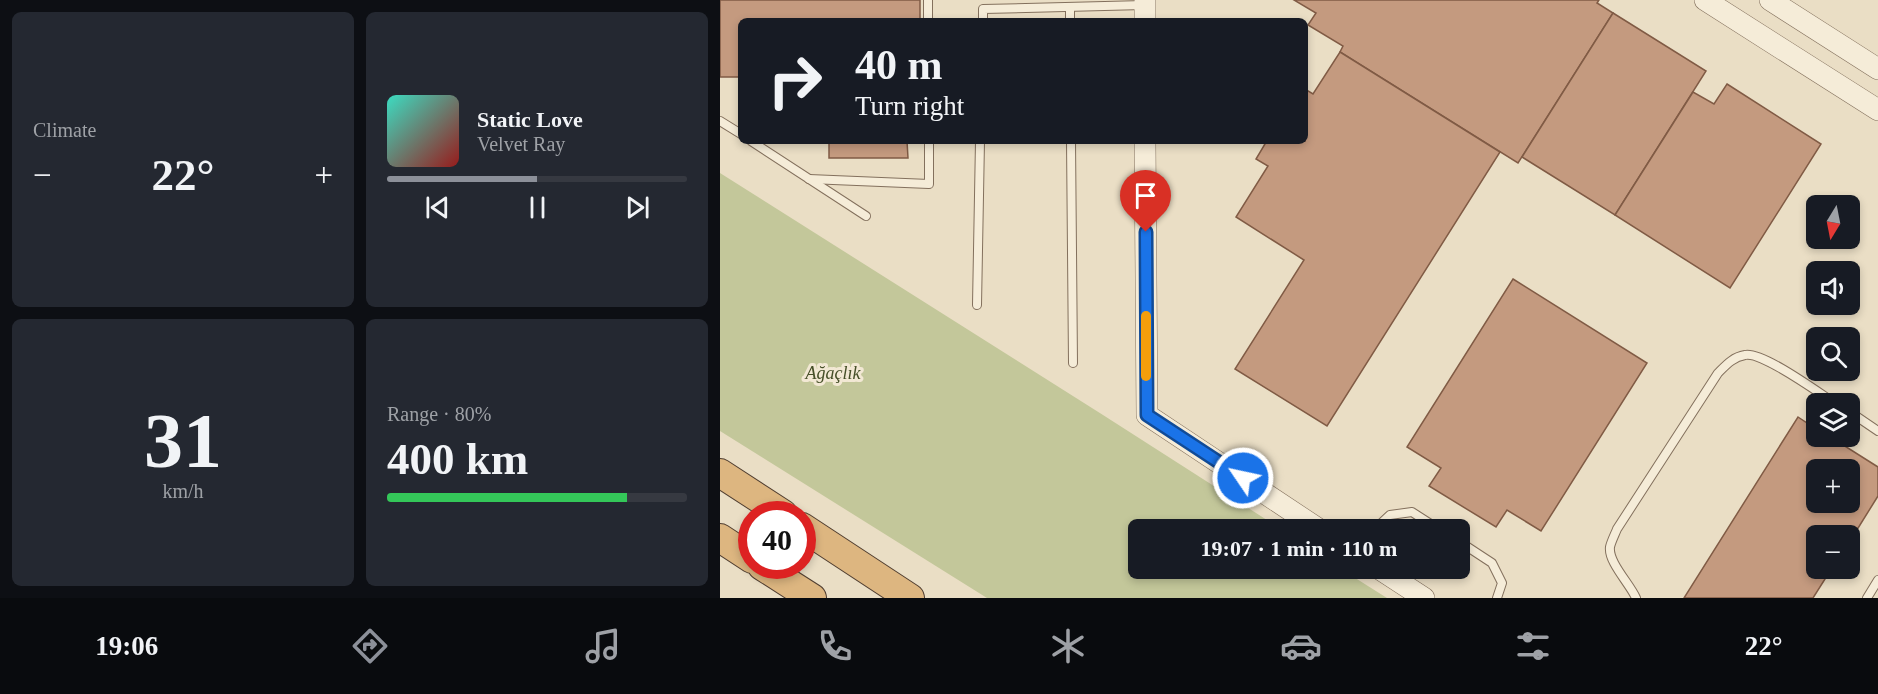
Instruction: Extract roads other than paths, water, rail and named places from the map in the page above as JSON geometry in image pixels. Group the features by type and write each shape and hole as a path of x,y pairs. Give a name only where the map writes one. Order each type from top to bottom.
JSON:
{"highway":[{"path":"720,473 763,501"},
{"path":"816,536 910,598"},
{"path":"720,538 738,550"},
{"path":"782,579 812,598"}],"street":[{"path":"1705,0 1878,110"},
{"path":"1770,0 1878,69"},
{"path":"1145,144 1147,415 1303,519"},
{"path":"1395,579 1424,598"}],"lane":[{"path":"928,0 928,18"},
{"path":"983,18 983,9 1070,7 1145,9"},
{"path":"1070,7 1070,18"},
{"path":"720,121 738,132"},
{"path":"756,144 866,216"},
{"path":"809,179 929,184 929,144"},
{"path":"977,305 980,144"},
{"path":"1071,144 1072,363"},
{"path":"1636,598 1631,586 1614,562 1610,548 1617,529 1718,373 1731,360 1748,354 1769,361 1819,393"},
{"path":"1860,419 1878,431"},
{"path":"1386,519 1390,515 1412,512 1423,519"},
{"path":"1470,549 1492,563 1502,583 1497,598"},
{"path":"1867,598 1878,580"}],"park label":[{"name":"Ağaçlık","path":"833,373"}]}
